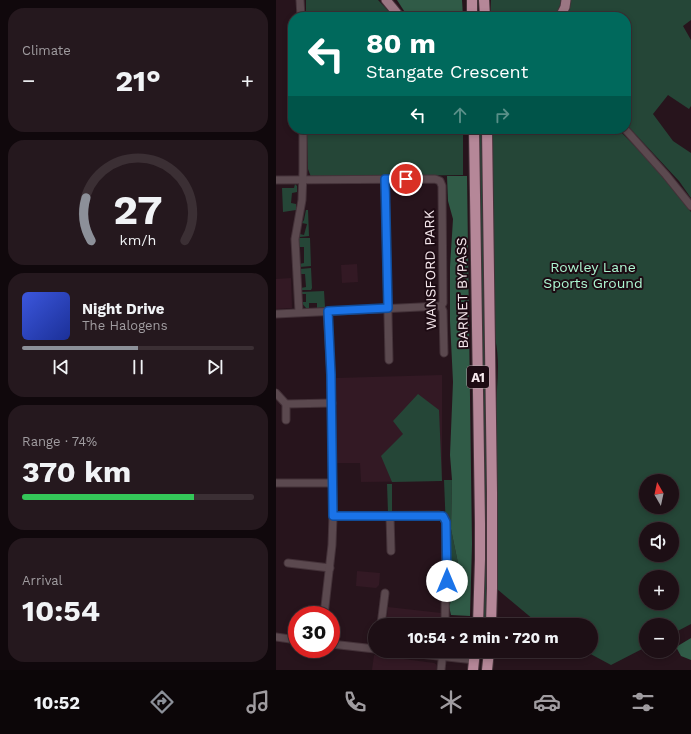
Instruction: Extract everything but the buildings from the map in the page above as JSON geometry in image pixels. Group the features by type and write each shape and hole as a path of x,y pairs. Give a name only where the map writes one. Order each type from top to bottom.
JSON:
{"highway":[{"path":"472,0 472,12"},
{"path":"484,0 485,12"},
{"name":"BARNET BYPASS","path":"474,134 480,530 478,618"},
{"name":"BARNET BYPASS","path":"487,134 492,492 491,618"},
{"path":"486,670 487,658"}],"main road":[{"path":"386,0 394,5"},
{"path":"562,12 566,0"}],"street":[{"path":"300,0 300,12"},
{"path":"299,312 295,239 301,209 302,134"},
{"path":"629,134 691,206"},
{"path":"385,179 389,360"},
{"name":"WANSFORD PARK","path":"276,180 438,179 441,183 444,303 441,306 443,311 444,353"},
{"path":"276,314 441,306"},
{"path":"325,606 330,568 333,516 332,403 328,311"},
{"path":"276,393 286,404 286,420"},
{"path":"286,404 332,403"},
{"path":"278,483 332,483"},
{"path":"333,516 443,516 446,519 447,581 445,618"},
{"path":"390,516 391,551"},
{"path":"288,563 330,568"},
{"path":"382,618 384,593"},
{"path":"276,637 288,639"},
{"path":"340,645 368,648"},
{"path":"441,670 442,658"},
{"path":"464,658 474,660"}],"shaded area":[{"path":"357,264 358,282 342,283 341,265"},
{"path":"291,278 292,308 276,309 276,279"},
{"path":"442,375 442,481 361,482 360,463 337,463 336,378"},
{"path":"357,571 380,573 379,585 376,588 356,586"},
{"path":"388,607 441,613 441,618 387,618"},
{"path":"374,658 396,658 434,663 437,665 436,670 372,670"}],"green space":[{"path":"306,0 378,0 389,12 306,12"},
{"path":"397,0 462,0 463,12 405,12"},
{"path":"491,0 563,0 559,12 491,12"},
{"path":"571,0 691,0 691,20 683,26 691,40 691,106 689,109 668,95 653,114 673,141 691,153 691,198 679,181 631,129 631,12 567,12"},
{"path":"307,134 463,134 463,175 311,177 308,169"},
{"path":"479,134 482,134 488,552 486,618 483,618 485,539"},
{"name":"Rowley Lane Sports Ground","path":"492,134 623,134 652,164 691,212 691,624 679,630 679,618 639,618 639,651 611,665 598,658 598,618 532,618 497,589 496,414 498,357 495,338"},
{"path":"447,176 467,176 472,544 470,616 451,615 449,606 458,586 459,568 451,529 452,480 450,455 453,382 450,321 450,267 453,219 448,201"},
{"path":"295,184 297,186 297,192 292,193 291,203 296,204 296,210 283,212 282,188 294,188"},
{"path":"306,210 308,210 309,236 300,237 300,234 304,235 307,224 302,223"},
{"path":"299,238 310,238 311,266 300,267 299,264 304,263 304,247 299,247"},
{"path":"311,268 312,288 311,290 301,290 301,288 306,287 305,274 300,274 300,269"},
{"path":"324,291 325,307 317,308 317,303 309,303 309,308 306,308 301,302 306,302 306,294 301,294 301,292"},
{"path":"418,394 439,410 442,481 392,482 381,456 403,434 393,421"},
{"path":"444,480 452,480 451,529 459,568 458,586 449,606"},
{"path":"387,484 392,484 392,512 388,512"},
{"path":"691,638 691,660 681,656 679,652 679,645"}],"route":[{"path":"406,179 385,179 388,308 328,311 332,416 333,516 439,515 445,517 447,581"}]}
